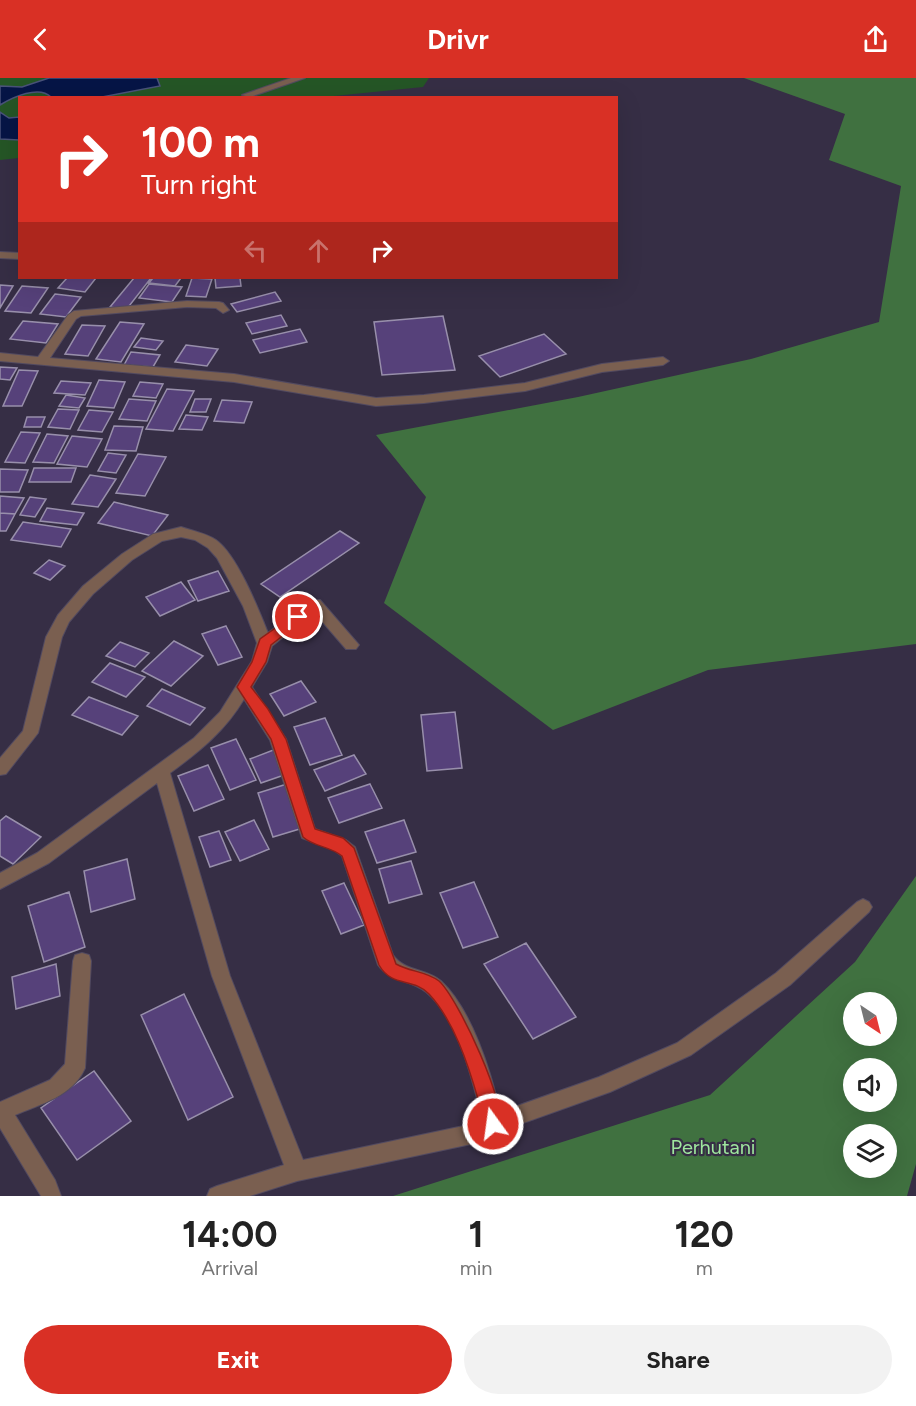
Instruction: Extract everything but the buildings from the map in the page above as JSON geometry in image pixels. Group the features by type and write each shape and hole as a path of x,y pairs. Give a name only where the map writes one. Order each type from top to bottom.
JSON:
{"street":[{"path":"247,95 300,78"},
{"path":"0,255 18,256"},
{"path":"43,359 72,317 78,313 187,304 219,305 223,310"},
{"path":"0,357 43,359 234,378 376,402 424,399 525,387 602,368 663,361"},
{"path":"0,769 30,733 54,637 63,619 88,590 127,557 158,537 182,532 200,537 213,545 223,555 250,606 265,643"},
{"path":"0,882 43,858 160,769 200,742 226,716 259,662 265,643 315,604 351,645"},
{"path":"244,687 278,739 308,833 313,837 337,843 349,852 390,969 399,974 419,978 434,987 453,1014 470,1049 488,1099 493,1124"},
{"path":"160,769 221,976 297,1171"},
{"path":"217,1196 297,1171 476,1133 493,1124 603,1085 684,1049 783,979 863,907"},
{"path":"51,1196 11,1125 0,1112 57,1087 75,1068 82,961"}],"green space":[{"path":"0,78 429,78 423,87 334,96 18,96 18,158 0,160"},
{"path":"744,78 916,78 916,644 708,670 553,730 384,603 426,497 376,435 578,397 751,359 879,322 901,186 829,160 845,114"},
{"name":"Perhutani","path":"916,876 916,1164 907,1196 393,1196 710,1095 855,962"}],"shaded area":[{"path":"49,78 157,78 160,86 107,96 49,96 33,92 0,105 0,86 22,87"},
{"path":"0,112 9,118 18,117 18,140 0,139"}],"route":[{"path":"298,617 265,643 259,662 244,687 278,739 308,833 313,837 337,843 349,852 390,969 399,974 419,978 434,987 453,1014 470,1049 488,1099 493,1124"}]}
